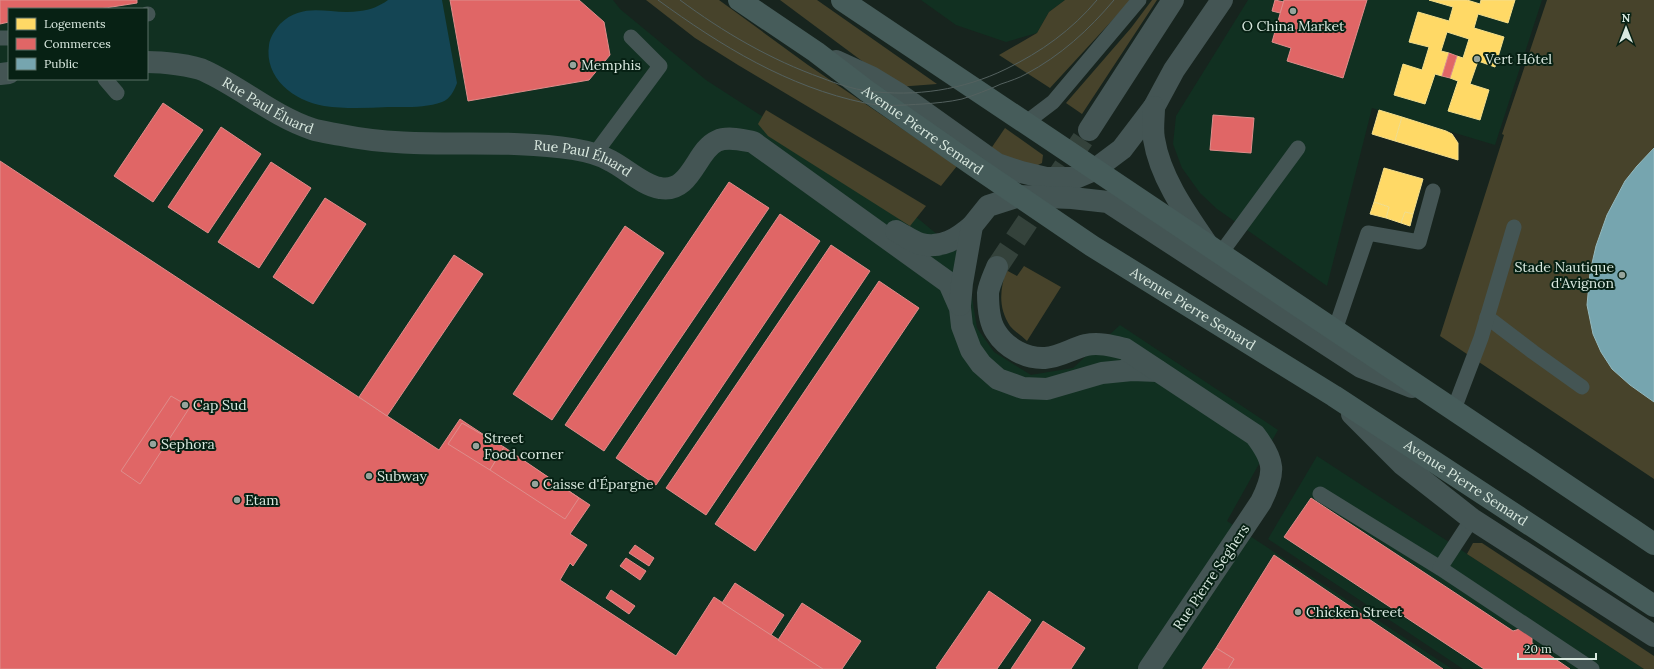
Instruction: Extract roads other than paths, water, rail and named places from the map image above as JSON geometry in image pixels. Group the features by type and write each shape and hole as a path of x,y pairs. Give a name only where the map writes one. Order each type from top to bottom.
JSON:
{"main road":[{"name":"Avenue Pierre Semard","path":"739,0 816,52 867,91 1092,246 1334,396 1654,606"},
{"path":"842,0 1024,124 1446,403 1654,544"}],"street":[{"path":"1089,130 1173,0"},
{"path":"816,52 871,77 899,94 997,164 1046,178 1075,178 1094,170 1122,149 1154,108 1174,70 1222,0"},
{"name":"Rue Paul Éluard","path":"148,62 204,70 272,110 319,131 360,139 424,144 544,145 576,149 610,160 642,181 660,188 675,187 687,178 705,152 717,141 733,138 753,142 848,210 870,215 921,244 940,244 957,239 972,226 988,206 1019,196"},
{"path":"1154,108 1154,138 1159,159 1181,205 1214,249"},
{"path":"1019,196 1072,198 1108,202 1361,367 1446,403"},
{"path":"848,210 949,283 960,308"},
{"path":"972,226 962,283 960,308 962,326 971,350 982,364 998,379 1023,388 1047,389 1102,373 1132,370 1158,371"},
{"path":"997,267 988,291 989,312 995,332 1010,347 1023,355 1044,358 1061,356 1086,345 1105,344 1125,348 1158,371"},
{"name":"Rue Pierre Seghers","path":"1149,669 1261,502 1270,484 1271,464 1266,449 1255,435 1158,371"},
{"path":"1334,396 1402,464 1472,518 1654,636"}],"lane":[{"path":"1024,124 1053,102 1139,0"},
{"path":"594,155 660,66 630,37"},
{"path":"107,80 117,93"},
{"path":"1214,249 1298,148"},
{"path":"1335,330 1368,233 1419,242 1433,191"},
{"path":"1446,403 1480,338 1514,227"},
{"path":"1487,317 1582,387"},
{"path":"1320,494 1440,568 1592,669"},
{"path":"1440,568 1472,518"}],"water":[{"path":"388,0 442,0 457,83 455,89 445,101 415,107 340,108 324,106 302,99 292,93 283,86 276,77 271,68 269,45 278,26 289,17 299,13 318,10 349,12 364,10 375,7"}],"tunnel":[{"path":"997,267 1089,130"}],"tram line":[{"path":"658,0 731,49 782,76 837,96 879,105 938,103 962,99 1023,75 1039,67 1073,42 1114,0"},
{"path":"680,0 730,34 784,63 845,86 886,93 921,92 956,87 1006,69 1044,48 1066,31 1097,0"}],"place":[{"name":"O China Market","path":"1293,11"},
{"name":"Vert Hôtel","path":"1477,59"},
{"name":"Memphis","path":"573,65"},
{"name":"Stade Nautique d'Avignon","path":"1622,275"},
{"name":"Cap Sud","path":"185,405"},
{"name":"Sephora","path":"153,444"},
{"name":"Street Food corner","path":"476,446"},
{"name":"Subway","path":"369,476"},
{"name":"Caisse d'Épargne","path":"535,484"},
{"name":"Etam","path":"237,500"},
{"name":"Chicken Street","path":"1298,612"}]}
